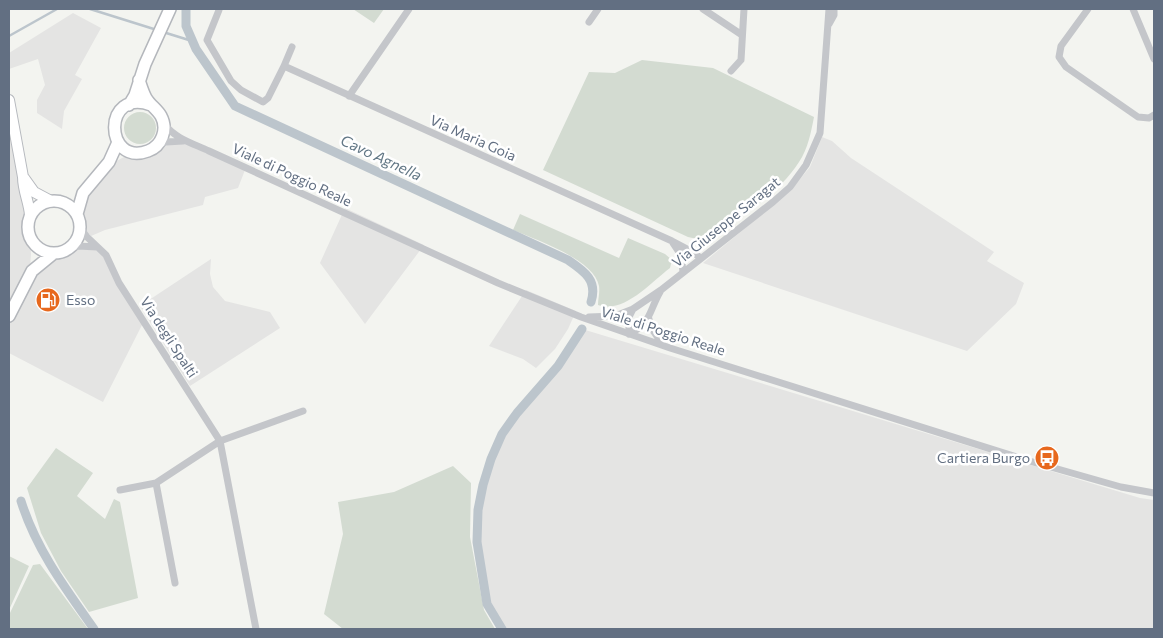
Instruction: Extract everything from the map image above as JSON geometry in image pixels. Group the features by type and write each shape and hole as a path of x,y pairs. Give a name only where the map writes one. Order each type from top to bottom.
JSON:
{"main road":[{"path":"130,152 118,142 114,131 114,122 118,114 129,105 135,95 144,64 170,9"},
{"path":"109,162 130,152 142,153 152,150 163,136 164,124 162,117 145,97 140,80"},
{"path":"9,100 23,177 23,187 29,204 30,215"},
{"path":"129,105 139,102 151,105"},
{"path":"77,214 82,193 109,162 118,142"},
{"path":"23,177 34,192 71,206 77,214 80,228 75,242 70,248 60,252 45,252 31,241"},
{"path":"32,271 33,253 27,224 30,215 38,206 82,193"},
{"path":"9,316 32,271 54,253"}],"street":[{"path":"349,96 409,9"},
{"path":"589,22 598,9"},
{"path":"703,9 742,35"},
{"path":"731,71 741,60 744,9"},
{"path":"1088,9 1061,46 1059,57 1066,67 1138,117 1149,118 1154,115"},
{"path":"1132,9 1154,59"},
{"path":"219,10 206,40 232,81 241,90 263,102 268,98 292,47"},
{"name":"Via Giuseppe Saragat","path":"581,317 607,318 633,309 661,290 782,194 806,165 820,133 828,24 834,10"},
{"name":"Via Maria Goia","path":"284,66 672,241 701,258"},
{"name":"Viale di Poggio Reale","path":"164,124 174,135 183,141 209,150 498,283 581,317 664,346 1070,473 1121,487 1154,493"},
{"name":"Viale di Poggio Reale","path":"157,145 166,142 183,141"},
{"name":"Via degli Spalti","path":"80,228 97,248 106,255 119,283 220,441 256,629"},
{"path":"672,241 681,255 683,272"},
{"path":"70,248 78,246 97,248"},
{"name":"Via Giuseppe Saragat","path":"649,319 651,309 661,290"},
{"path":"633,309 629,317 629,334 638,330 649,319 653,331 664,346"},
{"path":"120,490 156,483 220,441 302,411"},
{"path":"156,483 175,583"}],"shaded area":[{"path":"353,9 384,9 374,23"},
{"path":"73,13 101,28 75,75 82,79 64,111 62,129 37,113 37,100 45,85 38,59 9,69 9,53"},
{"path":"642,60 713,68 814,117 805,152 791,173 762,202 718,235 703,239 688,237 543,170 589,72 615,73"},
{"path":"140,112 151,117 156,128 151,139 140,144 129,139 124,128 129,117"},
{"path":"9,116 28,215 25,226 26,234 30,241 31,254 30,269 9,310"},
{"path":"822,137 832,141 851,158 994,252 987,261 1024,283 1016,304 967,351 703,263 790,191 810,167"},
{"path":"184,143 245,170 238,188 205,197 203,205 105,230 91,236 83,227 84,220 81,213 83,203 111,164 124,157 171,144"},
{"path":"345,208 424,245 365,324 320,263"},
{"path":"520,214 619,258 628,238 665,254 672,260 670,268 636,296 627,301 608,307 598,305 599,286 595,276 576,259 513,230"},
{"path":"79,249 96,250 104,257 143,323 103,402 9,353 9,324 34,273 55,256"},
{"path":"211,259 210,274 213,287 225,301 270,312 280,328 190,386 140,306"},
{"path":"526,290 576,311 568,329 555,349 536,368 523,359 489,346"},
{"name":"Cartiera Burgo","path":"582,329 1140,498 1154,500 1154,629 502,629 487,604 477,542 478,510 483,485 491,459 502,434 517,413 558,366"},
{"path":"56,448 93,473 77,496 105,519 114,499 120,502 138,598 89,612 61,571 41,533 27,488"},
{"path":"453,466 471,483 470,537 484,610 495,629 343,629 324,614 343,534 338,502 394,492"},
{"path":"9,556 29,566 9,610"},
{"path":"40,564 88,629 9,629 9,615 33,565"}],"waterway":[{"path":"9,36 57,9"},
{"path":"90,9 157,30"},
{"name":"Cavo Agnella","path":"186,9 186,26 196,49 235,106 568,260 584,272 591,282 593,288 591,302"},
{"path":"163,32 192,41"},
{"name":"Cavo Agnella","path":"502,629 487,604 477,542 478,510 483,485 491,459 502,434 517,413 558,366 582,329"},
{"path":"21,501 27,519 43,552 94,629"}],"place":[{"name":"Esso","path":"48,300"},
{"name":"Cartiera Burgo","path":"1047,458"}]}
